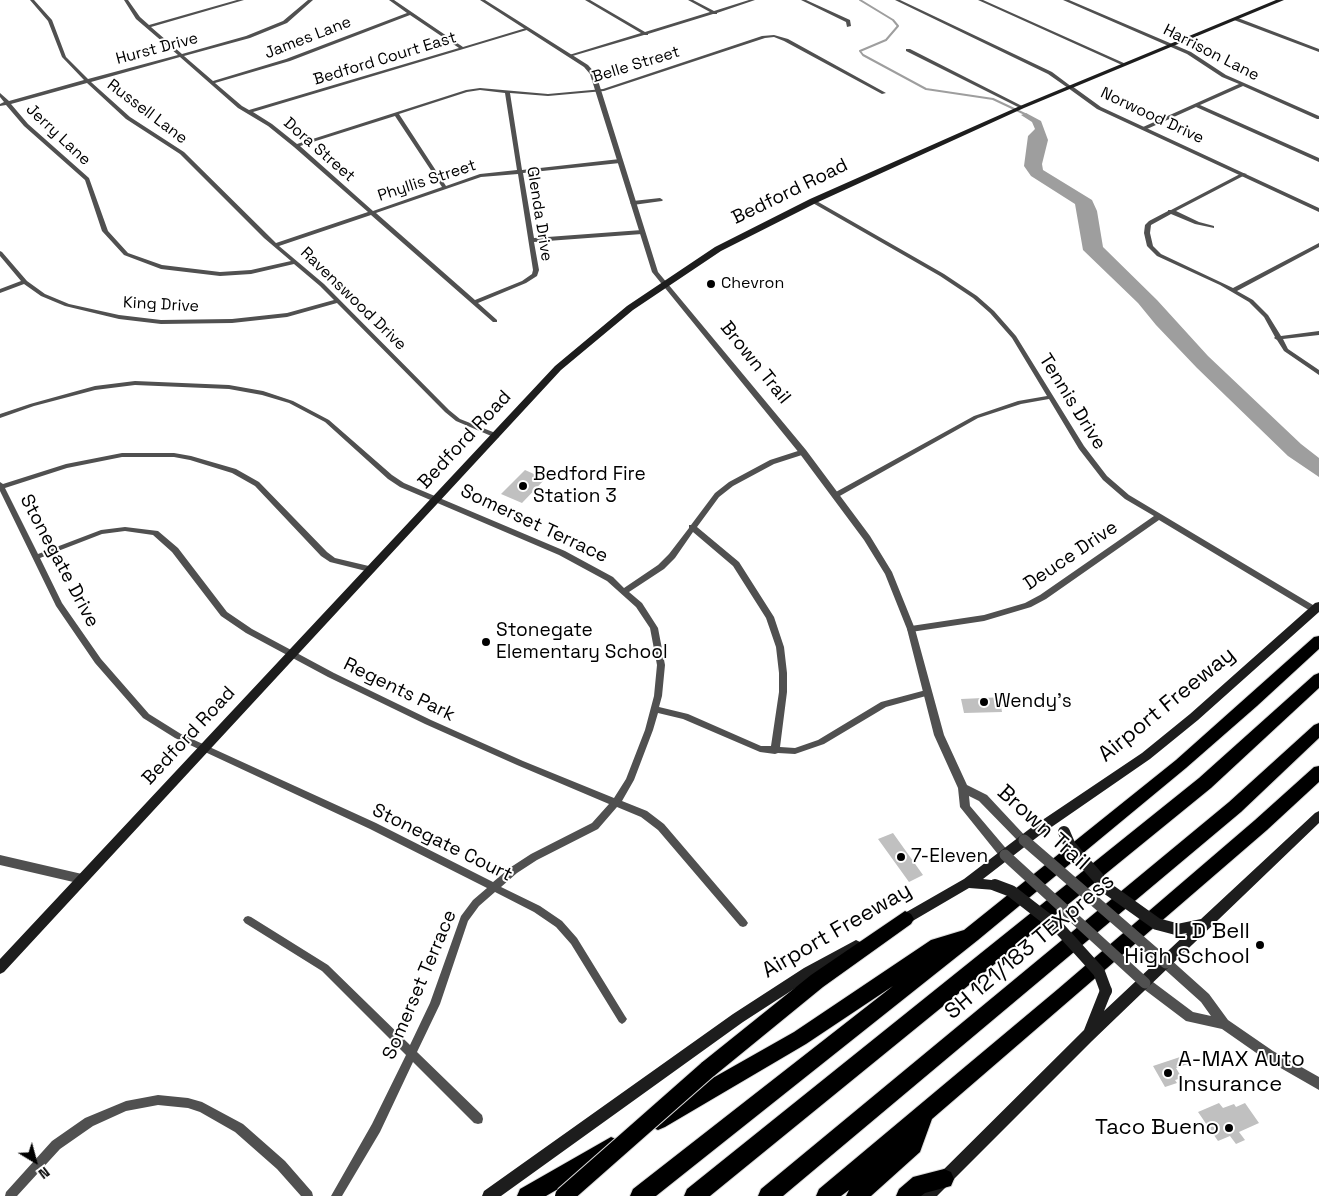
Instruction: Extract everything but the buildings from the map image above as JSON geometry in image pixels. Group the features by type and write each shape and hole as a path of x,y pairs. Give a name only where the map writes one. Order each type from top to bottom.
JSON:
{"highway":[{"path":"640,1196 972,934 1086,839 1181,764 1319,640"},
{"name":"SH 121/183 TEXpress","path":"694,1196 1205,783 1319,679"},
{"name":"SH 121/183 TEXpress","path":"768,1196 1235,807 1319,729"},
{"path":"826,1196 1254,832 1319,772"},
{"path":"564,1196 707,1070 817,981 905,919"},
{"path":"527,1196 800,1038 937,946 972,934"},
{"path":"856,1196 913,1145 924,1114"},
{"path":"906,1196 920,1184 944,1180"}],"main road":[{"name":"Bedford Road","path":"0,968 558,368 630,308 663,284 724,246 813,201 1018,109 1281,0"},
{"name":"Airport Freeway","path":"489,1196 738,1018 809,972 968,883 1066,810 1139,761 1194,717 1317,608"},
{"path":"1066,810 1063,821 1064,832 1070,846 1108,888 1157,924 1176,929 1202,925"},
{"path":"927,1196 1087,1036 1319,816"},
{"path":"968,883 995,884 1011,891 1060,929 1099,972 1106,991 1087,1036"}],"street":[{"name":"Russell Lane","path":"32,0 50,21 64,57 87,81 128,118 182,153 200,170"},
{"name":"Dora Street","path":"126,0 138,18 148,27 249,112 270,125 296,146 495,321"},
{"path":"148,27 242,0"},
{"name":"Hurst Drive","path":"0,105 248,37 293,17 311,0"},
{"path":"390,0 462,48"},
{"name":"Brown Trail","path":"482,0 571,56 594,74 655,272 803,452 836,496 889,574 911,629 926,693 945,752 963,788 965,807 1005,855 1145,983 1190,1017 1224,1024"},
{"path":"587,0 646,34"},
{"path":"690,0 715,13"},
{"path":"571,56 753,0"},
{"path":"803,0 848,21 849,26"},
{"name":"Norwood Drive","path":"897,0 1050,73 1099,108 1319,210"},
{"path":"980,0 1124,64"},
{"name":"Harrison Lane","path":"1065,0 1194,55 1219,73 1241,85 1319,118"},
{"name":"James Lane","path":"213,82 296,58 382,22 410,13"},
{"path":"1236,18 1319,51"},
{"name":"Bedford Court East","path":"249,112 528,29"},
{"name":"Belle Street","path":"296,146 472,90 548,95 600,91 774,36 786,40 884,93"},
{"path":"908,50 1018,109"},
{"path":"1145,128 1241,85"},
{"name":"Glenda Drive","path":"475,302 524,282 534,275 536,270 533,240 507,92"},
{"name":"Jerry Lane","path":"0,94 26,125 87,179 105,231 126,254 161,267 220,274 251,272 295,262"},
{"path":"1196,105 1319,160"},
{"path":"396,114 444,186"},
{"name":"Phyllis Street","path":"276,245 444,186 480,176 620,161"},
{"name":"Ravenswood Drive","path":"200,170 276,245 338,301 447,412 458,420 496,436"},
{"path":"1244,174 1170,211 1148,225 1147,236 1153,250 1173,262 1234,290 1260,309 1286,350 1319,373"},
{"path":"633,203 660,200"},
{"name":"Tennis Drive","path":"813,201 942,275 975,297 1012,335 1081,447 1105,478 1127,497 1158,517 1317,608"},
{"path":"1170,211 1196,224 1212,227"},
{"path":"533,240 642,232"},
{"path":"1234,290 1319,244"},
{"name":"King Drive","path":"0,253 25,282 43,295 97,314 161,322 232,321 269,318 312,309 338,301"},
{"path":"0,291 25,282"},
{"path":"1277,338 1319,333"},
{"name":"Somerset Terrace","path":"0,416 32,405 95,388 135,383 229,388 263,393 291,402 316,414 338,430 390,477 414,491 562,553 610,579 625,591 647,614 654,628 661,665 655,709 630,780 617,801 595,826 534,857 494,886 464,919 442,986 412,1053 376,1128 336,1196"},
{"path":"836,496 976,418 1020,402 1051,397"},
{"path":"625,591 661,567 672,556 717,496 734,482 772,462 803,452"},
{"path":"1,486 66,466 122,455 158,455 191,458 234,471 257,484 324,554 333,560 370,569"},
{"name":"Stonegate Drive","path":"1,486 59,604 78,633 134,703 158,725 204,748"},
{"name":"Deuce Drive","path":"911,629 984,618 1028,605 1043,597 1158,517"},
{"path":"692,527 736,564 770,617 780,647 783,673 783,692 775,751"},
{"name":"Regents Park","path":"36,557 101,532 125,529 155,533 175,550 224,614 249,632 428,722 520,763 617,801 644,814 661,826 743,923"},
{"path":"655,709 685,716 760,749 795,751 821,742 884,704 926,693"},
{"name":"Stonegate Court","path":"204,748 373,826 537,909 559,924 574,941 622,1019"},
{"name":"Brown Trail","path":"963,788 983,798 1024,840 1205,998 1224,1024 1270,1055 1319,1084"},
{"path":"0,860 82,879"},
{"path":"248,920 325,968 478,1118"},
{"path":"10,1196 56,1145 89,1122 126,1106 158,1100 188,1103 202,1107 239,1128 281,1166 308,1196"}],"shaded area":[{"path":"1026,113 1041,121 1048,140 1042,164 1043,170 1092,200 1097,211 1103,247 1157,300 1208,356 1301,444 1319,458 1319,477 1288,456 1197,368 1138,303 1083,250 1075,204 1031,176 1024,166 1028,136 1035,129 1032,122 1021,115"}],"waterway":[{"path":"860,0 893,20 898,26 886,40 860,51 863,55 926,89 993,99 1027,115"}],"place":[{"name":"Chevron","path":"711,284"},
{"name":"Bedford Fire Station 3","path":"523,486"},
{"name":"Stonegate Elementary School","path":"486,642"},
{"name":"Wendy's","path":"984,702"},
{"name":"7-Eleven","path":"901,857"},
{"name":"L D Bell High School","path":"1260,945"},
{"name":"A-MAX Auto Insurance","path":"1168,1073"},
{"name":"Taco Bueno","path":"1229,1128"}]}
